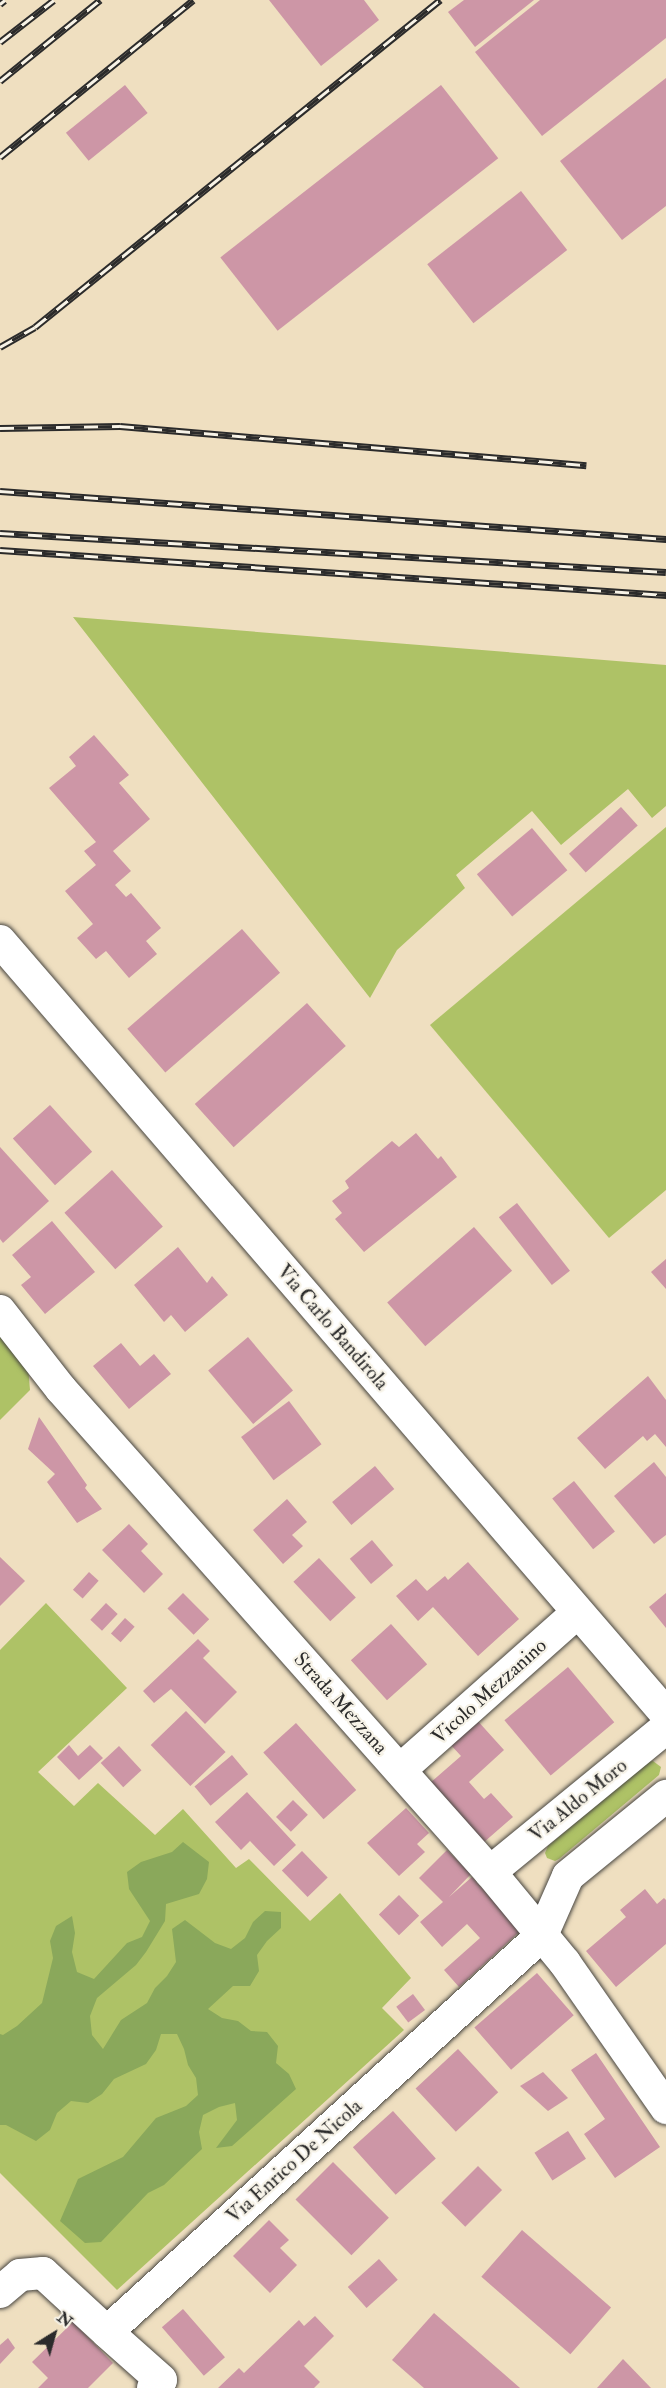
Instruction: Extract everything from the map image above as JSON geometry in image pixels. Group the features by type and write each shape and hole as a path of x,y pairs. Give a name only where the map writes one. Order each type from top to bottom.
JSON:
{"street":[{"name":"Via Carlo Bandirola","path":"0,941 666,1714"},
{"name":"Strada Mezzana","path":"0,1311 61,1389 490,1872 565,1963 666,2108"},
{"name":"Vicolo Mezzanino","path":"400,1770 577,1612"},
{"name":"Via Aldo Moro","path":"490,1872 666,1728"},
{"path":"542,1935 568,1876 666,1796"},
{"name":"Via Enrico De Nicola","path":"107,2332 542,1935"},
{"path":"0,2292 20,2275 43,2273 161,2385"}],"green space":[{"path":"73,617 666,665 666,806 652,818 628,789 561,845 532,811 456,875 465,888 397,950 370,998"},
{"path":"666,827 666,1190 609,1238 430,1025"},
{"path":"0,1330 28,1367 30,1390 0,1420"},
{"path":"46,1603 127,1688 38,1772 74,1806 98,1783 155,1835 183,1809 236,1868 249,1859 310,1921 340,1893 411,1978 382,2008 404,2030 117,2290 0,2173 0,1650"},
{"path":"653,1761 661,1767 659,1775 559,1859 555,1861 547,1858 545,1853 548,1846 648,1762"},
{"path":"183,1842 209,1862 207,1879 199,1894 166,1904 165,1921 146,1952 136,1965 97,1998 90,2016 92,2035 103,2049 121,2020 147,2003 155,1988 176,1962 172,1929 185,1920 215,1943 231,1949 245,1938 253,1922 265,1911 281,1912 281,1928 267,1941 257,1955 259,1971 250,1986 233,1986 208,2009 222,2018 238,2021 251,2031 267,2032 278,2046 276,2063 289,2074 296,2089 232,2146 216,2148 237,2120 235,2103 219,2107 203,2115 199,2132 202,2149 164,2185 148,2193 101,2242 85,2243 60,2221 78,2179 123,2157 156,2118 186,2106 198,2095 196,2078 188,2065 177,2034 161,2034 156,2050 146,2064 114,2079 102,2094 88,2103 71,2101 57,2113 50,2130 36,2141 6,2125 0,2125 0,2034 3,2035 17,2026 42,2003 53,1958 50,1941 56,1926 72,1916 75,1933 72,1952 77,1972 94,1979 127,1943 142,1937 150,1921 129,1889 127,1872 141,1862 172,1852"}],"building":[{"path":"269,0 364,0 379,20 321,66"},
{"path":"464,0 534,0 475,47 448,12"},
{"path":"540,0 666,0 666,38 542,136 475,52"},
{"path":"666,78 666,206 622,240 560,161"},
{"path":"125,85 148,113 89,161 66,133"},
{"path":"441,85 498,158 278,331 220,257"},
{"path":"521,191 567,250 473,323 427,264"},
{"path":"94,735 129,775 119,783 150,819 113,851 131,871 115,885 126,897 131,893 161,928 146,941 157,954 129,978 106,951 96,959 77,938 93,924 65,891 96,865 84,851 96,842 49,788 76,766 69,757"},
{"path":"621,807 638,826 586,872 569,854"},
{"path":"532,828 567,870 512,916 477,874"},
{"path":"242,929 280,973 165,1072 127,1029"},
{"path":"307,1003 346,1046 234,1147 195,1104"},
{"path":"50,1105 92,1152 55,1185 13,1138"},
{"path":"416,1133 438,1159 441,1156 457,1177 364,1252 335,1219 342,1213 332,1201 349,1188 345,1181 392,1141 399,1147"},
{"path":"0,1147 49,1201 3,1243 0,1239"},
{"path":"112,1170 163,1226 115,1269 64,1213"},
{"path":"517,1203 570,1271 552,1285 499,1217"},
{"path":"52,1221 95,1272 45,1314 21,1285 31,1277 12,1255"},
{"path":"474,1227 512,1271 425,1346 387,1302"},
{"path":"178,1247 207,1283 212,1276 228,1295 185,1332 171,1315 164,1322 134,1285"},
{"path":"666,1259 666,1289 651,1272"},
{"path":"248,1337 293,1391 253,1424 208,1370"},
{"path":"121,1343 140,1366 154,1354 171,1374 129,1409 93,1366"},
{"path":"648,1376 666,1400 666,1447 655,1434 647,1441 643,1436 605,1469 577,1438"},
{"path":"289,1401 321,1444 274,1480 241,1437"},
{"path":"39,1417 87,1485 85,1488 102,1509 77,1523 47,1482 55,1474 28,1449"},
{"path":"654,1462 666,1477 666,1535 654,1544 614,1496"},
{"path":"375,1466 394,1489 351,1525 332,1502"},
{"path":"574,1481 615,1532 593,1549 552,1499"},
{"path":"287,1499 307,1522 292,1535 303,1546 283,1564 253,1530"},
{"path":"129,1524 148,1544 141,1551 163,1574 144,1593 102,1550"},
{"path":"372,1540 393,1565 371,1584 350,1559"},
{"path":"0,1557 25,1581 0,1606"},
{"path":"319,1558 356,1597 330,1621 293,1582"},
{"path":"468,1562 519,1619 478,1656 433,1607 418,1621 396,1596 416,1579 427,1591 445,1576 448,1580"},
{"path":"89,1572 99,1581 83,1599 73,1590"},
{"path":"183,1593 209,1619 194,1635 167,1609"},
{"path":"666,1593 666,1628 649,1607"},
{"path":"106,1603 118,1614 102,1631 90,1620"},
{"path":"125,1618 135,1627 121,1642 111,1634"},
{"path":"391,1624 427,1664 387,1700 351,1660"},
{"path":"198,1639 210,1651 203,1658 237,1692 205,1724 171,1689 154,1703 143,1691"},
{"path":"568,1667 614,1722 551,1776 504,1720"},
{"path":"186,1711 226,1752 190,1786 151,1745"},
{"path":"476,1719 504,1750 469,1782 484,1799 491,1793 513,1817 483,1843 430,1783 461,1756 449,1743"},
{"path":"296,1723 356,1790 324,1819 263,1752"},
{"path":"69,1745 78,1756 90,1745 103,1758 79,1780 57,1757"},
{"path":"119,1746 142,1770 123,1787 101,1763"},
{"path":"232,1755 248,1774 211,1806 194,1786"},
{"path":"247,1792 296,1845 274,1866 250,1841 241,1850 215,1822"},
{"path":"293,1800 308,1815 291,1832 276,1817"},
{"path":"406,1808 429,1833 417,1844 425,1852 399,1876 367,1843"},
{"path":"447,1850 471,1874 449,1897 472,1877 520,1931 459,1987 444,1970 480,1938 467,1924 442,1947 420,1922 443,1902 419,1878"},
{"path":"302,1851 328,1878 308,1897 282,1870"},
{"path":"645,1889 657,1904 664,1898 666,1900 666,1944 616,1987 586,1951 626,1917 620,1910"},
{"path":"399,1895 419,1916 399,1935 379,1914"},
{"path":"537,1973 574,2015 511,2070 474,2027"},
{"path":"413,1994 425,2010 408,2023 396,2007"},
{"path":"458,2049 498,2092 456,2132 416,2089"},
{"path":"596,2053 660,2147 615,2178 584,2134 605,2119 571,2070"},
{"path":"543,2072 568,2098 548,2111 520,2086"},
{"path":"393,2111 436,2159 396,2195 353,2147"},
{"path":"568,2131 586,2159 552,2180 534,2153"},
{"path":"333,2162 389,2218 351,2255 296,2199"},
{"path":"478,2166 502,2190 465,2227 441,2203"},
{"path":"269,2220 289,2240 280,2248 297,2265 270,2293 233,2256"},
{"path":"522,2230 611,2307 570,2354 481,2277"},
{"path":"379,2259 398,2280 367,2308 348,2287"},
{"path":"183,2309 225,2357 204,2376 162,2327"},
{"path":"434,2313 520,2388 424,2388 392,2360"},
{"path":"315,2316 334,2336 304,2366 320,2382 314,2388 218,2388 239,2368 244,2373 299,2320 304,2326"},
{"path":"73,2322 113,2363 88,2388 38,2388 48,2378 32,2362"},
{"path":"8,2338 15,2348 0,2364 0,2345"},
{"path":"623,2359 651,2388 597,2388"}],"railway":[{"path":"0,4 5,0"},
{"path":"0,42 54,0"},
{"path":"0,81 100,0"},
{"path":"0,157 193,0"},
{"path":"0,347 35,327 440,0"},
{"path":"0,428 120,426 586,465"},
{"path":"0,491 666,539"},
{"path":"0,533 666,572"},
{"path":"0,550 666,595"}]}
